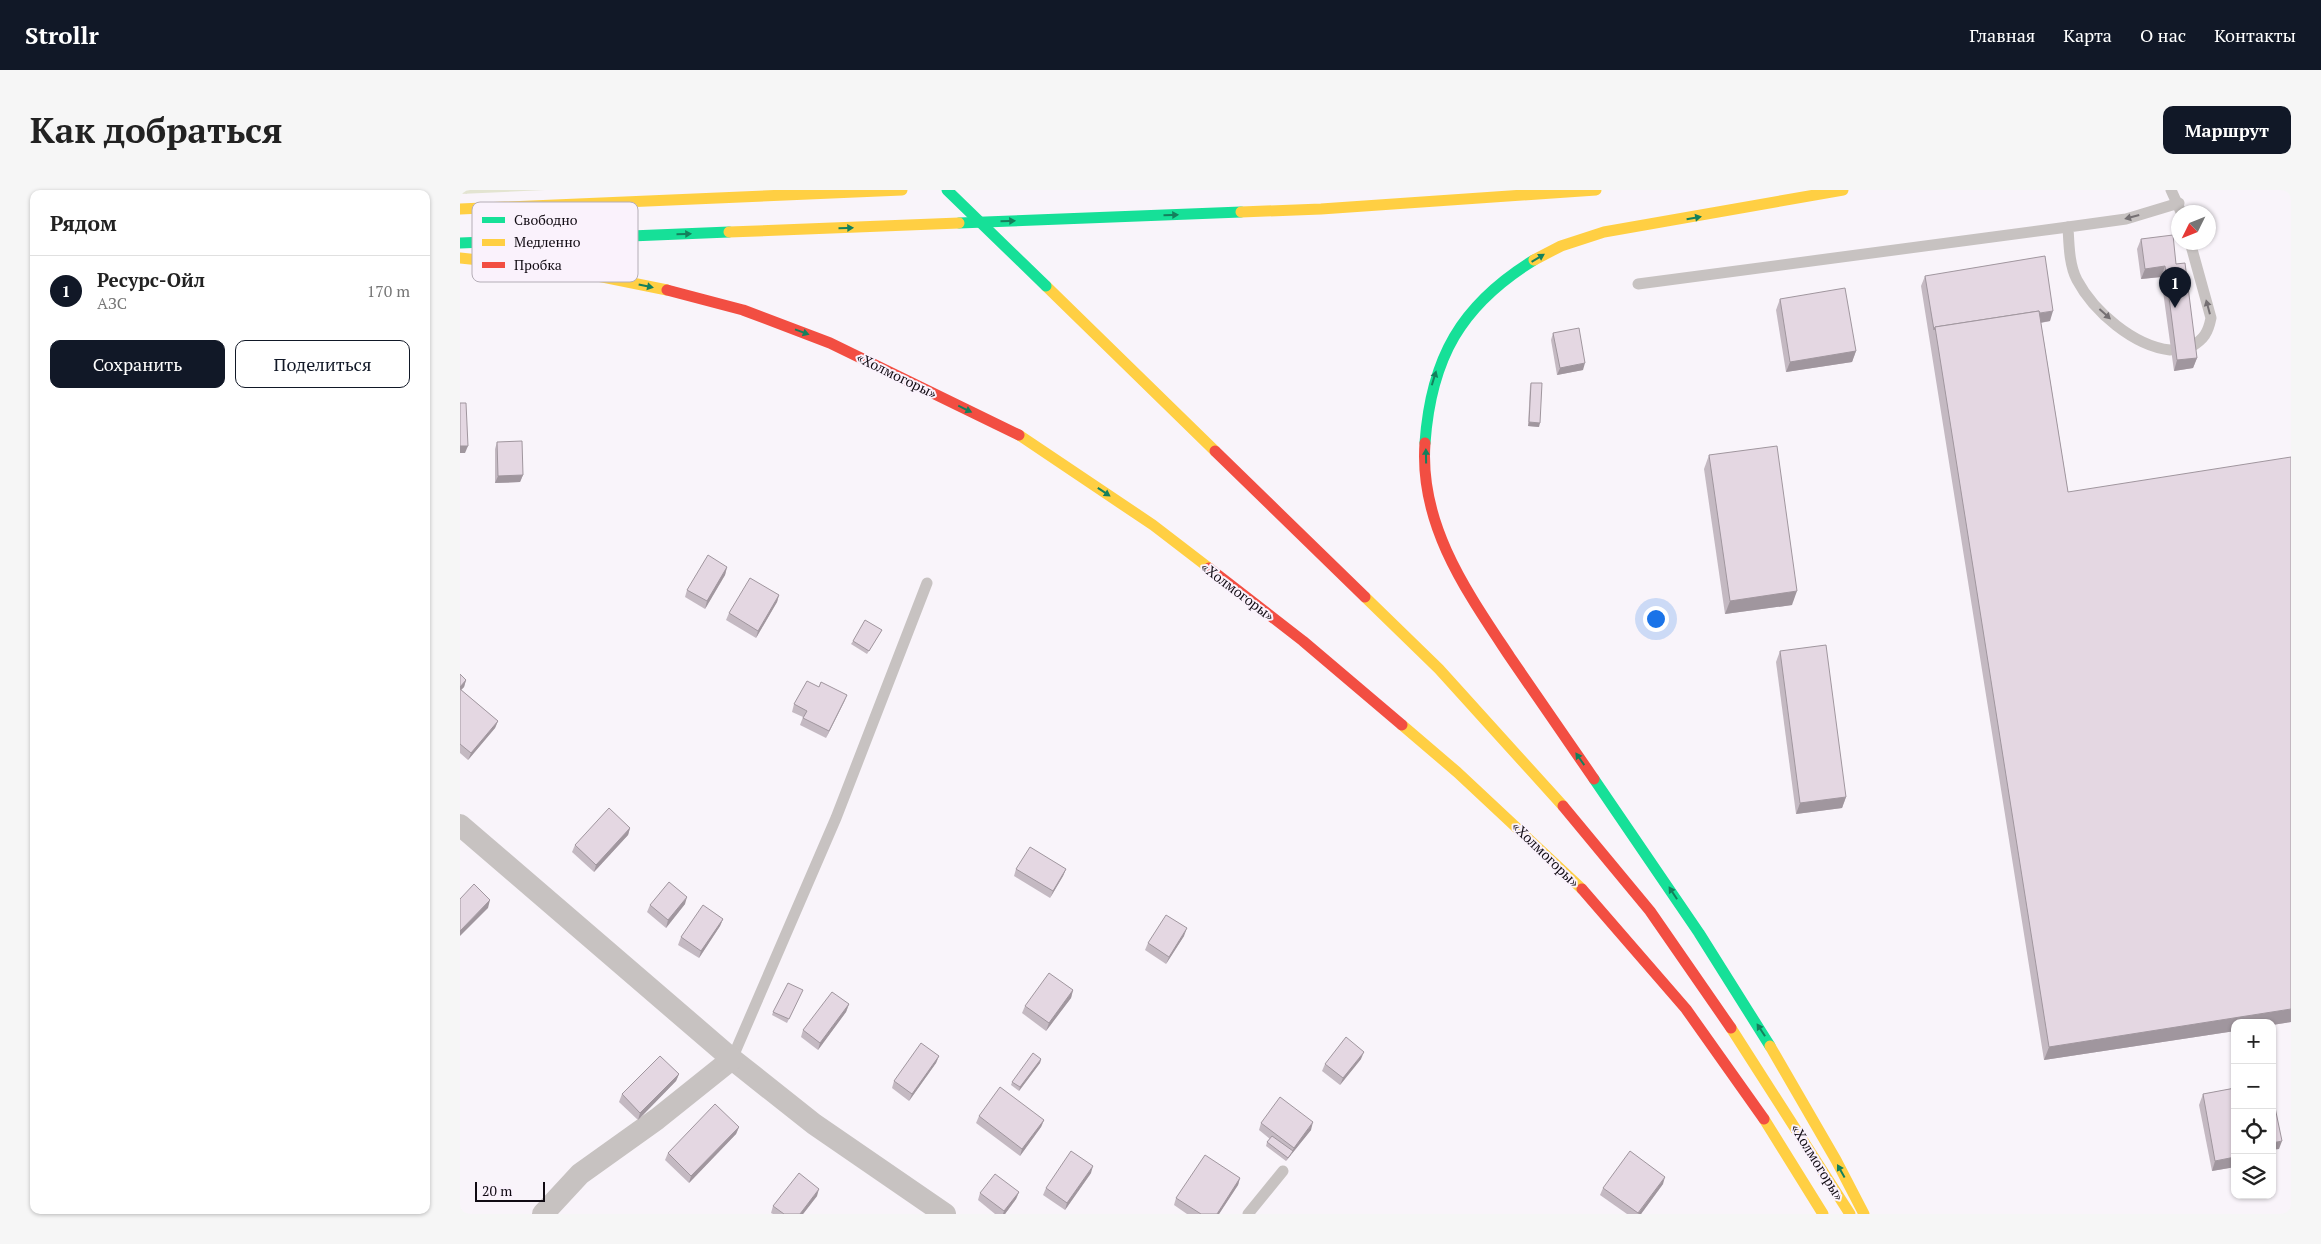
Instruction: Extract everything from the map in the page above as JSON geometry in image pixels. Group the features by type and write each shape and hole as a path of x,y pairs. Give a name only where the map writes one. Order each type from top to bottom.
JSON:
{"main road":[{"path":"623,202 902,190"},
{"name":"«Холмогоры»","path":"947,190 1439,670 1522,758 1592,839 1650,911 1711,996 1850,1214"},
{"path":"638,236 1321,209 1596,190"},
{"path":"1843,190 1791,202 1586,237 1550,250 1521,268 1494,288 1470,314 1452,338 1438,364 1431,388 1426,426 1427,487 1435,519 1452,563 1472,599 1552,719 1665,880 1767,1039 1864,1214"},
{"name":"«Холмогоры»","path":"630,282 743,310 830,343 1026,439 1153,525 1325,659 1458,772 1590,896 1686,1008 1762,1117 1823,1214"}],"street":[{"path":"460,825 732,1060 814,1124 945,1214"},
{"path":"543,1214 580,1174 732,1060"}],"lane":[{"path":"2171,190 2178,205"},
{"path":"2180,205 2181,190"},
{"path":"1638,284 2126,219 2171,210"},
{"path":"2068,227 2070,254 2076,279 2093,302 2125,331 2158,349 2170,350"},
{"path":"2191,347 2202,340 2209,331 2211,318 2192,250"},
{"path":"732,1060 836,818 927,583"},
{"path":"1248,1214 1284,1171"}],"green space":[{"path":"460,190 545,190 460,194"}],"building":[{"path":"2171,235 2171,250 2175,250 2176,264 2185,263 2197,358 2177,360 2165,266 2145,269 2141,239"},
{"path":"2045,256 2053,311 2040,313 2039,311 1935,327 1934,330 1925,276"},
{"path":"1845,288 1856,351 1790,362 1780,299"},
{"path":"2039,311 2068,492 2291,457 2291,1009 2049,1047 1935,327"},
{"path":"1579,328 1585,363 1560,368 1553,333"},
{"path":"1531,383 1542,383 1540,423 1529,422"},
{"path":"460,403 466,403 468,446 460,446"},
{"path":"522,441 523,475 498,476 497,442"},
{"path":"1777,446 1797,591 1730,601 1709,455"},
{"path":"708,555 727,567 707,601 687,590"},
{"path":"750,578 779,595 758,631 729,613"},
{"path":"865,620 882,630 869,651 853,641"},
{"path":"1826,645 1846,797 1800,803 1780,651"},
{"path":"460,674 466,680 460,687"},
{"path":"807,681 819,687 821,682 847,695 829,731 803,718 807,711 794,704"},
{"path":"460,689 498,721 471,753 460,744"},
{"path":"609,808 630,828 596,865 575,845"},
{"path":"1030,847 1066,869 1053,891 1016,869"},
{"path":"669,882 687,897 668,920 650,905"},
{"path":"474,884 490,900 460,931 460,899"},
{"path":"703,905 723,919 701,951 681,937"},
{"path":"1166,915 1187,928 1169,957 1148,943"},
{"path":"1049,973 1073,990 1049,1023 1025,1006"},
{"path":"788,983 803,990 789,1019 773,1012"},
{"path":"832,992 849,1004 820,1043 803,1030"},
{"path":"1346,1037 1364,1052 1343,1078 1325,1064"},
{"path":"921,1043 939,1056 912,1094 894,1081"},
{"path":"1033,1053 1041,1059 1020,1087 1012,1082"},
{"path":"660,1056 679,1074 640,1113 622,1094"},
{"path":"1000,1087 1044,1120 1022,1149 979,1116"},
{"path":"2231,1089 2231,1158 2215,1161 2203,1094"},
{"path":"1280,1097 1313,1122 1294,1148 1261,1123"},
{"path":"715,1104 739,1127 691,1176 668,1153"},
{"path":"2276,1112 2282,1141 2276,1142"},
{"path":"1272,1136 1293,1151 1288,1158 1267,1142"},
{"path":"1071,1151 1093,1166 1067,1203 1046,1188"},
{"path":"1630,1151 1665,1177 1638,1213 1603,1188"},
{"path":"1205,1155 1240,1178 1217,1214 1201,1214 1176,1198"},
{"path":"799,1173 819,1189 800,1214 784,1214 773,1206"},
{"path":"995,1174 1019,1192 1004,1211 980,1193"}],"traffic: fast":[{"path":"947,190 1046,286"},
{"path":"959,223 1241,212"},
{"path":"638,236 729,232"},
{"path":"460,243 472,243"},
{"path":"1425,443 1428,413 1434,385 1454,336 1469,315 1487,296 1509,277 1534,260"},
{"path":"1594,779 1699,933 1770,1046"}],"traffic: slow":[{"path":"623,202 902,190"},
{"path":"1241,212 1321,209 1596,190"},
{"path":"1534,260 1561,246 1604,232 1843,190"},
{"path":"460,209 472,208"},
{"path":"729,232 959,223"},
{"path":"460,258 472,259"},
{"path":"627,282 667,290"},
{"path":"1046,286 1215,451"},
{"path":"1019,435 1153,525 1209,568"},
{"path":"1365,597 1439,669 1563,806"},
{"path":"1402,725 1457,772 1582,889"},
{"path":"1731,1028 1850,1214"},
{"path":"1770,1046 1836,1160 1864,1214"},
{"path":"1764,1119 1823,1214"}],"traffic: jam":[{"path":"667,290 743,310 830,343 1019,435"},
{"path":"1425,443 1425,473 1430,502 1438,530 1449,556 1494,633 1594,779"},
{"path":"1215,451 1365,597"},
{"path":"1209,568 1303,641 1402,725"},
{"path":"1563,806 1650,911 1731,1028"},
{"path":"1582,889 1686,1009 1764,1119"}],"place":[{"name":"Ресурс-Ойл","path":"2175,308"}]}
